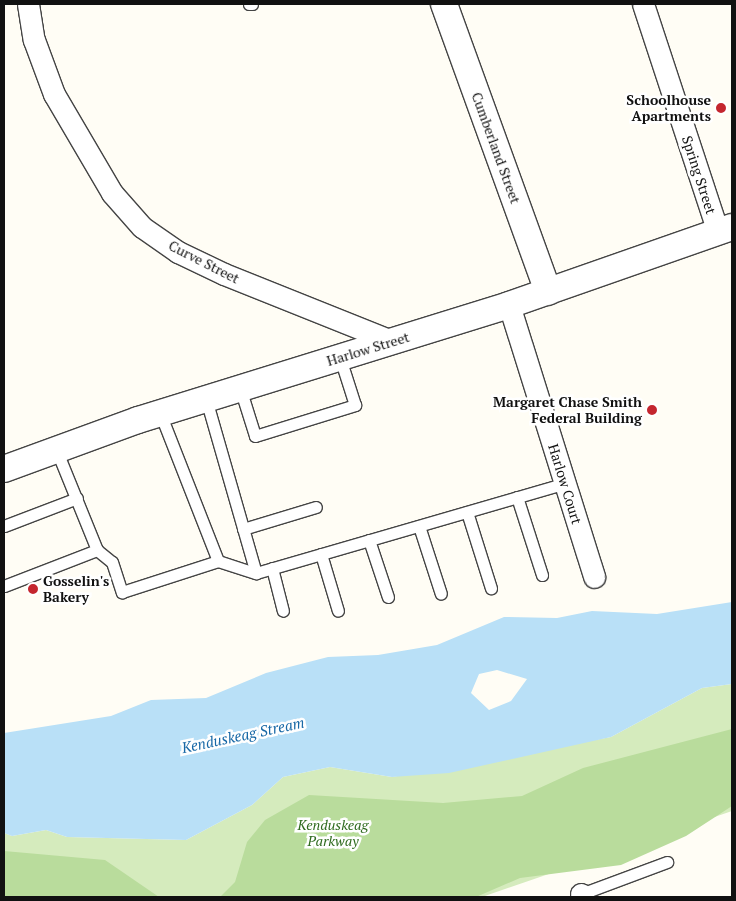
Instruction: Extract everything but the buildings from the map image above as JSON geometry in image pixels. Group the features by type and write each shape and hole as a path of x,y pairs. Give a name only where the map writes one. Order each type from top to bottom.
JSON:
{"street":[{"name":"Curve Street","path":"28,4 34,40 54,94 112,193 142,227 178,252 224,274 394,342"},
{"name":"Cumberland Street","path":"444,4 548,292"},
{"name":"Spring Street","path":"643,4 725,229"},
{"name":"Harlow Street","path":"4,469 56,448 160,413 509,305 725,229"},
{"name":"Harlow Court","path":"509,305 594,577"}],"lane":[{"path":"240,388 255,436 355,405 340,358"},
{"path":"206,399 256,573"},
{"path":"160,413 218,561"},
{"path":"56,448 97,550 112,562 122,592 218,561 256,573 565,483"},
{"path":"517,497 542,575"},
{"path":"4,526 77,498"},
{"path":"243,529 316,507"},
{"path":"468,512 491,588"},
{"path":"419,526 441,594"},
{"path":"369,540 388,597"},
{"path":"4,586 97,550"},
{"path":"321,554 338,611"},
{"path":"272,568 283,611"},
{"path":"582,896 667,862"}],"green space":[{"name":"Kenduskeag Parkway","path":"732,684 732,811 482,897 4,897 4,833 12,836 46,830 67,837 186,840 252,805 283,777 330,767 392,777 611,737 702,688"},
{"path":"732,729 732,806 686,836 621,865 520,878 476,897 220,897 235,882 247,842 265,820 309,795 443,803 522,796 583,768"},
{"path":"4,851 105,860 159,897 4,897"}],"water":[{"name":"Kenduskeag Stream","path":"732,602 732,684 702,688 611,737 449,773 392,777 330,767 283,777 252,805 186,840 67,837 46,830 12,836 4,833 4,733 111,716 151,700 206,698 266,673 328,657 378,655 437,645 504,617 557,618 592,611 657,614","holes":["497,670 527,679 511,701 489,710 471,693 479,674"]}],"place":[{"name":"Schoolhouse Apartments","path":"721,108"},
{"name":"Margaret Chase Smith Federal Building","path":"652,410"},
{"name":"Gosselin's Bakery","path":"33,589"}]}
